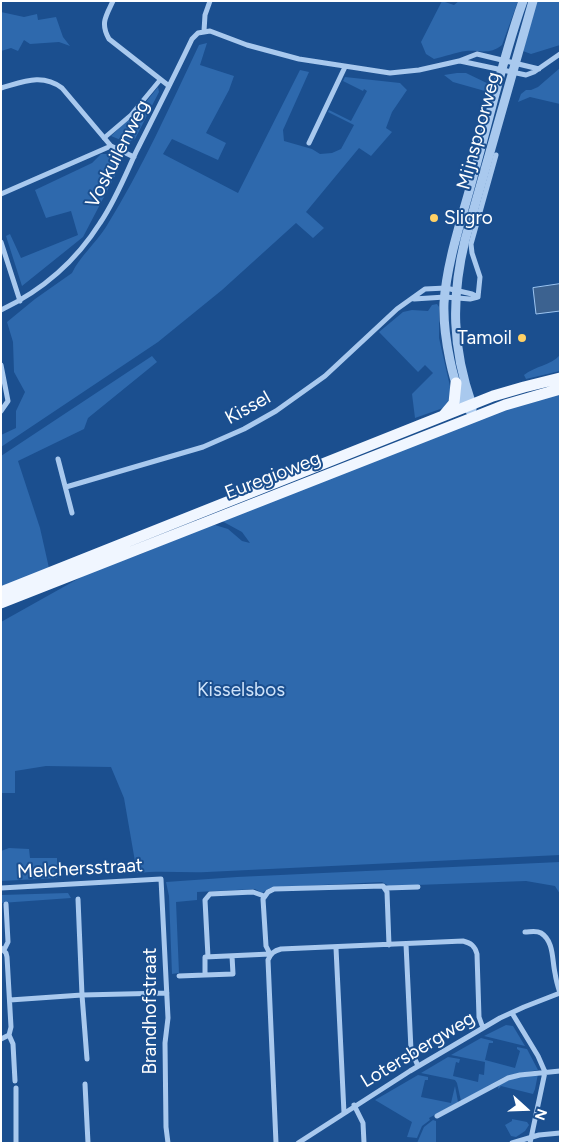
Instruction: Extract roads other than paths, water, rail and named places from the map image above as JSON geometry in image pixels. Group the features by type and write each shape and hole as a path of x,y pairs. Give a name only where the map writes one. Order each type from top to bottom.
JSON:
{"main road":[{"name":"Euregioweg","path":"1,592 442,417 524,386 560,378"},
{"path":"442,417 454,403 456,383"},
{"name":"Euregioweg","path":"1,603 407,443 520,400 560,389"},
{"path":"407,443 419,434 470,408 506,400 520,400"}],"street":[{"path":"113,1 104,20 104,30 109,39 169,86"},
{"path":"210,1 204,15 204,31 213,32 284,56 311,62 390,73 407,72 459,61 477,54 538,69"},
{"name":"Mijnspoorweg","path":"470,408 456,383 446,338 446,293 453,252 501,70 523,1"},
{"name":"Mijnspoorweg","path":"470,408 455,328 458,274 465,240 514,62 533,1"},
{"name":"Voskuilenweg","path":"1,310 20,301 64,267 89,239 101,222 192,39 198,33 204,31"},
{"path":"459,61 526,75 560,54"},
{"path":"309,143 345,67"},
{"path":"1,88 32,79 55,83 62,88 111,146 134,157"},
{"name":"Voskuilenweg","path":"104,138 131,115 160,80"},
{"path":"1,194 111,146"},
{"name":"Kissel","path":"66,487 203,447 276,411 325,376 397,309 425,289 456,294 470,299 478,298 480,277 471,244 496,155"},
{"path":"1,242 20,301"},
{"name":"Kissel","path":"413,298 446,293 456,294"},
{"path":"1,365 8,401 1,411"},
{"path":"58,459 72,514"},
{"name":"Melchersstraat","path":"1,888 161,880"},
{"name":"Brandhofstraat","path":"161,880 168,1018 165,1043 166,1127 168,1143"},
{"path":"276,1143 268,960 270,954 266,946 264,896 274,890 380,885 386,888 418,887"},
{"path":"386,888 390,945"},
{"path":"208,957 205,900 207,896 210,894 253,892 264,896"},
{"path":"78,899 87,1058"},
{"path":"6,904 8,942 3,949 7,957 11,1027 9,1035 13,1044 15,1081"},
{"name":"Lotersbergweg","path":"298,1143 418,1066 483,1028 524,1007 560,993 552,950 548,940 542,933 536,931 525,932"},
{"path":"205,975 205,957 270,954 281,950 463,941 473,946 477,957 479,1017 483,1028"},
{"path":"406,944 411,1050 418,1066"},
{"path":"336,948 344,1113"},
{"path":"179,976 232,974 232,956"},
{"path":"10,1000 82,995 167,993"},
{"path":"512,1013 538,1056 545,1072 530,1143"},
{"path":"1,1039 9,1035"},
{"path":"436,1116 508,1078 529,1073 560,1070"},
{"path":"85,1084 88,1143"},
{"path":"16,1088 16,1143"},
{"path":"354,1106 363,1123 364,1143"},
{"path":"512,1143 531,1136 560,1133"}],"place":[{"name":"Sligro","path":"434,218"},
{"name":"Tamoil","path":"522,338"}],"park label":[{"name":"Kisselsbos","path":"241,690"}]}
